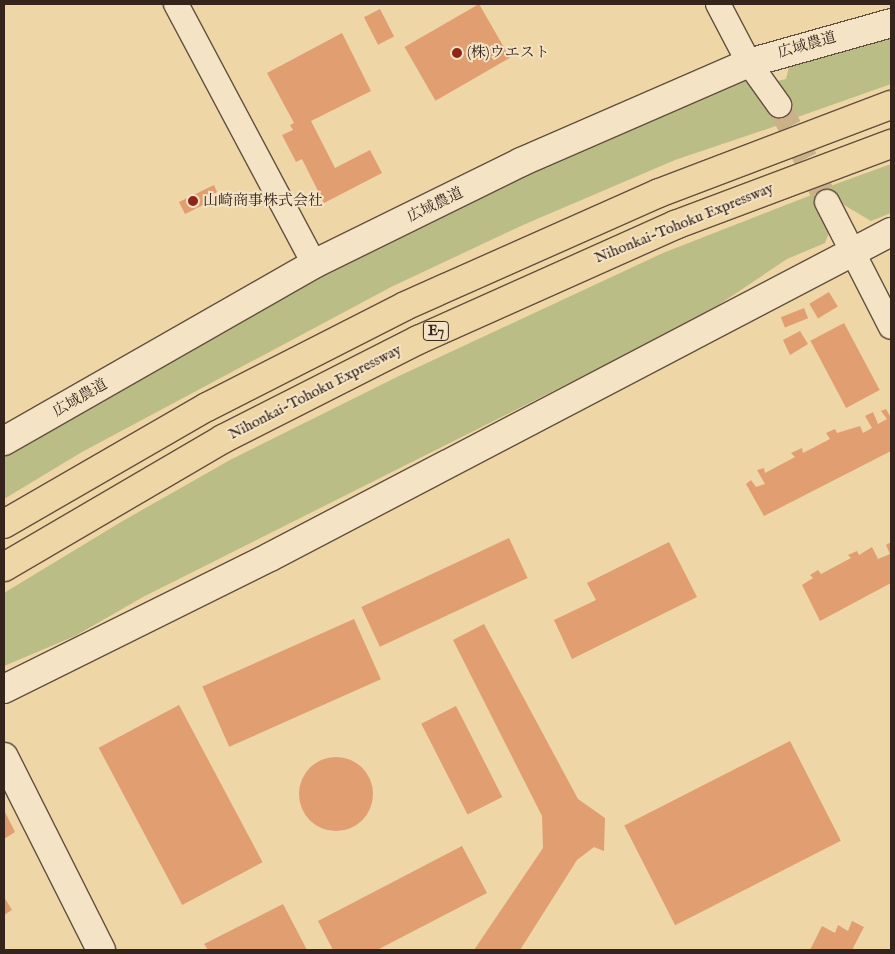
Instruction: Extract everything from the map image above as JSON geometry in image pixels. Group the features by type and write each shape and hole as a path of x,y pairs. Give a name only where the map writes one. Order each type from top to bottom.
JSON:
{"highway":[{"name":"E7","path":"4,524 207,407 414,302 659,193 891,105"},
{"name":"Nihonkai-Tohoku Expressway","path":"4,567 223,439 418,340 675,225 891,144"}],"street":[{"path":"176,4 314,264"},
{"path":"718,4 749,63 779,105"},
{"name":"広域農道","path":"4,441 314,264 520,162 749,63 891,23"},
{"path":"827,202 891,327"},
{"path":"4,689 296,544 891,232"},
{"path":"4,757 101,950"}],"green space":[{"path":"891,28 891,84 792,119 769,83 786,79 792,55"},
{"path":"749,78 764,92 782,124 675,160 523,225 391,287 82,452 4,499 4,450 275,291 721,80"},
{"path":"891,164 891,213 871,221 844,205 825,188"},
{"path":"814,194 830,230 825,243 787,259 717,306 603,366 143,597 75,636 4,666 4,593 121,522 230,460 399,376 663,253"}],"building":[{"name":"(株)ウエスト","path":"479,4 510,58 436,101 405,47"},
{"path":"380,9 394,37 378,45 364,17"},
{"path":"342,33 371,91 311,121 335,168 370,150 382,173 324,203 302,159 296,162 282,135 293,130 290,125 294,123 267,73"},
{"name":"山崎商事株式会社","path":"214,185 217,192 203,199 205,204 185,214 179,202"},
{"path":"829,292 838,307 818,318 809,304"},
{"path":"804,308 808,318 785,328 781,317"},
{"path":"844,323 880,390 846,408 810,341"},
{"path":"800,331 808,344 790,355 783,340"},
{"path":"886,409 891,418 891,451 764,516 746,484 751,480 756,487 765,484 757,470 764,468 765,473 795,457 791,453 802,448 803,453 830,439 826,433 835,429 837,433 860,426 863,433 872,428 865,416 873,412 878,424 887,419 881,411"},
{"path":"509,538 528,578 380,647 361,607"},
{"path":"669,542 697,597 572,659 554,620 596,600 587,583"},
{"path":"891,542 891,583 820,621 802,585 813,578 810,575 818,570 821,574 851,558 848,555 857,551 859,555 872,547 878,559 890,554 886,545"},
{"path":"354,619 381,679 229,747 202,687"},
{"path":"484,624 578,799 605,818 604,851 594,847 577,860 520,950 474,950 543,848 542,816 453,640"},
{"path":"179,705 263,862 182,905 99,748"},
{"path":"456,706 502,797 468,815 421,724"},
{"path":"790,741 841,841 675,925 624,825"},
{"path":"336,757 357,763 367,773 373,794 367,815 357,825 336,831 315,825 305,815 299,794 305,773 315,763"},
{"path":"4,810 15,832 4,839"},
{"path":"462,846 487,893 377,950 333,950 318,921"},
{"path":"4,897 12,910 4,915"},
{"path":"283,904 307,950 208,950 204,944"},
{"path":"852,921 864,927 852,950 810,950 822,926 835,933 838,925 848,931"}],"tunnel":[{"path":"779,105 827,202"}],"place":[{"name":"(株)ウエスト","path":"457,53"},
{"name":"山崎商事株式会社","path":"193,201"}]}
